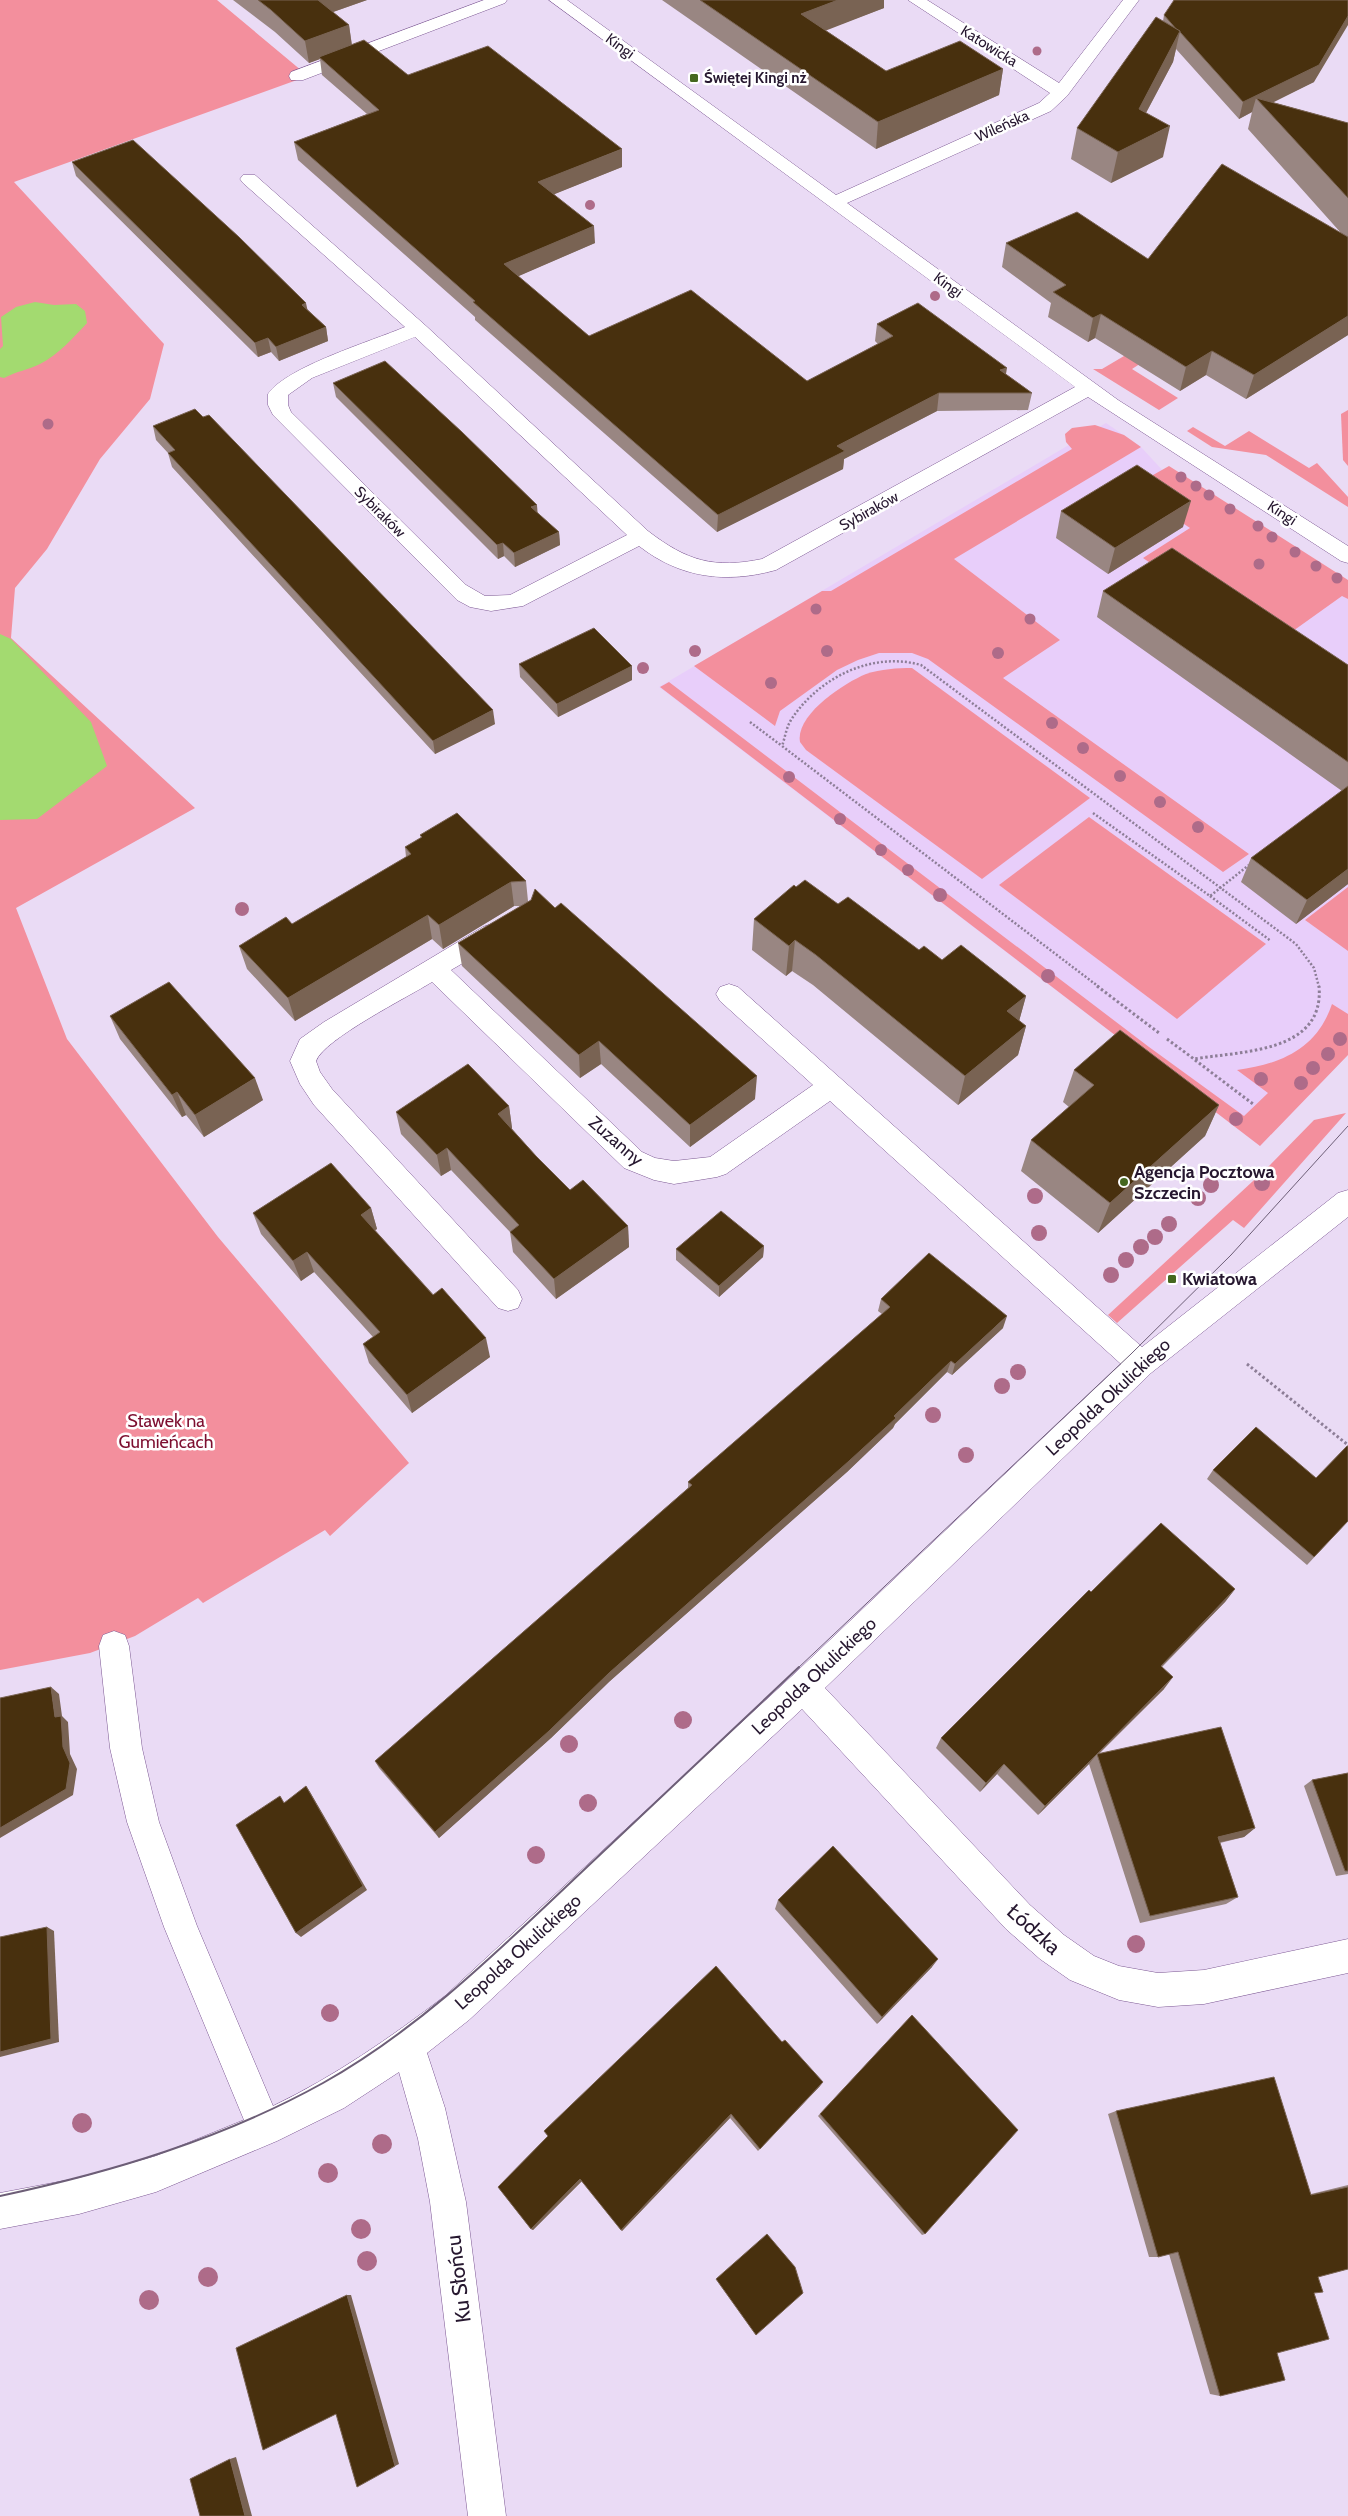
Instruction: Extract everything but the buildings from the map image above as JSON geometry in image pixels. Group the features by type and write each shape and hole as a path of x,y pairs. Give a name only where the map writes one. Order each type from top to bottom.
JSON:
{"street":[{"path":"297,76 499,0"},
{"name":"Kingi","path":"556,0 1131,418 1348,556"},
{"name":"Katowicka","path":"916,0 1061,92"},
{"name":"Wileńska","path":"834,202 1037,111 1061,92 1131,0"},
{"name":"Sybiraków","path":"249,179 418,329 641,536 674,561 694,568 743,572 768,565 1089,388"},
{"name":"Sybiraków","path":"418,329 305,374 288,384 278,394 278,405 283,415 458,590 480,604 496,605 515,601 641,536"},
{"path":"508,1299 324,1096 309,1077 303,1061 309,1046 325,1035 516,920"},
{"name":"Zuzanny","path":"434,969 633,1160 652,1171 695,1172 717,1166 831,1086"},
{"path":"729,994 1141,1364"},
{"name":"Leopolda Okulickiego","path":"0,2211 79,2196 156,2174 265,2128 332,2096 407,2048 507,1963 803,1688 1141,1364 1348,1201"},
{"path":"114,1646 126,1748 143,1822 181,1927 265,2128"},
{"name":"Łódzka","path":"803,1688 1018,1917 1052,1947 1082,1968 1119,1983 1158,1990 1204,1987 1348,1956"},
{"name":"Ku Słońcu","path":"407,2048 421,2080 434,2127 448,2195 487,2516"}],"path":[{"path":"782,746 789,723 800,707 817,692 844,674 867,664 889,658 908,659 921,666 1296,944 1306,954 1316,970 1320,985 1316,1012 1307,1027 1283,1044 1266,1050 1194,1059"},
{"path":"750,722 1160,1033"},
{"path":"1093,812 1272,941"},
{"path":"1210,896 1250,864"},
{"path":"1167,1039 1253,1104"},
{"path":"1247,1364 1348,1445"}],"shaded area":[{"path":"35,302 54,305 76,304 85,311 87,323 47,360 4,378 0,377 0,349 3,346 1,317 16,307"},
{"path":"1106,423 1141,447 1165,473 1348,595 1348,1054 1260,1146 659,687"},
{"path":"0,634 11,639 91,722 107,766 37,819 0,820"}],"green space":[{"name":"Stawek na Gumieńcach","path":"0,0 217,0 308,76 14,182 164,344 150,399 100,459 47,549 15,588 11,638 195,808 16,908 67,1039 218,1237 409,1463 330,1536 325,1530 203,1603 198,1598 135,1636 90,1653 0,1670"},
{"path":"1236,290 1155,354 1132,369 1178,398 1159,410 1093,369 1102,369"},
{"path":"1348,410 1348,466 1343,460 1341,414"},
{"path":"1095,425 1124,435 1141,447 954,559 1060,640 1003,678 1249,854 1223,872 928,659 912,653 879,653 858,660 837,670 780,711 775,726 694,666 822,591 831,591 1072,449 1066,442 1065,434 1072,428"},
{"path":"1193,427 1225,446 1249,431 1309,468 1317,463 1348,497 1348,507 1266,455 1212,447 1187,431"},
{"path":"1169,466 1348,580 1348,599 1342,596 1272,646 1143,558 1190,528 1130,488"},
{"path":"912,668 1090,798 982,879 806,750 800,742 800,732 805,721 834,692 857,678 872,672"},
{"path":"669,682 1149,1047 1244,1116 1268,1093 1237,1070 1268,1063 1295,1052 1317,1032 1332,1004 1348,1014 1348,1055 1260,1146 660,687"},
{"path":"1089,817 1266,944 1177,1019 999,885"},
{"path":"1348,887 1348,951 1305,920"},
{"path":"1346,1113 1244,1228 1233,1220 1117,1323 1108,1315 1266,1169 1314,1120"}],"tram line":[{"path":"797,1669 1131,1354 1231,1255 1348,1126"},
{"path":"0,2196 84,2176 166,2152 206,2137 285,2103 357,2062 422,2016 483,1964 799,1667"}],"place":[{"name":"Świętej Kingi nż","path":"694,78"},
{"name":"Agencja Pocztowa Szczecin","path":"1124,1182"},
{"name":"Kwiatowa","path":"1172,1279"}]}
